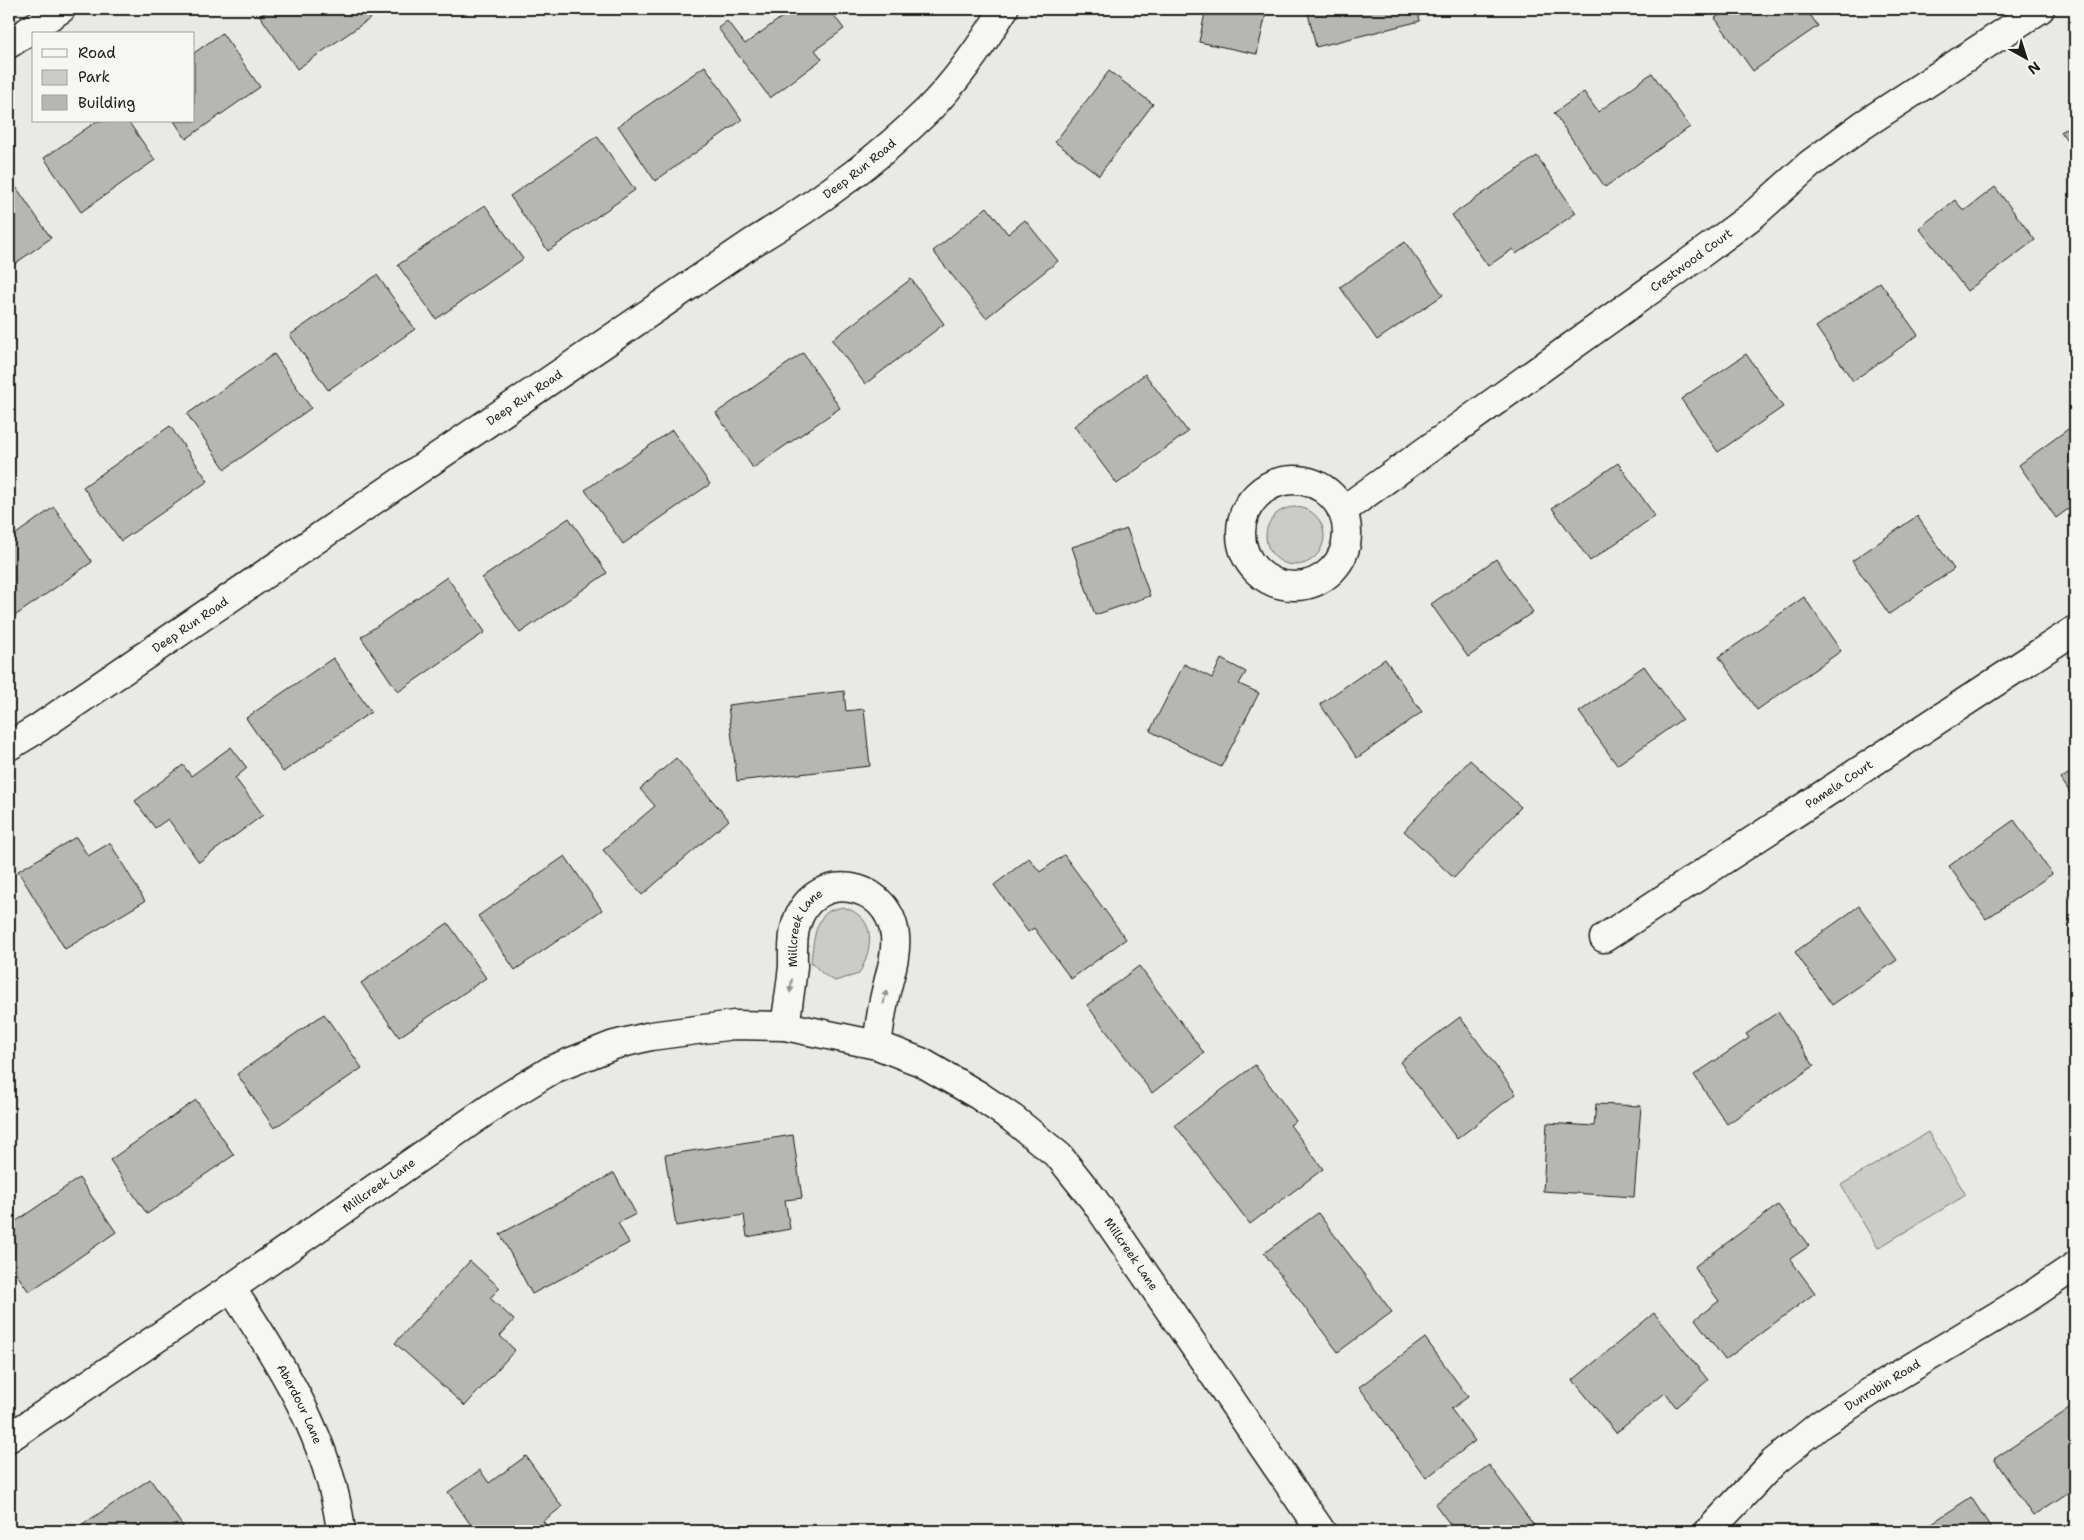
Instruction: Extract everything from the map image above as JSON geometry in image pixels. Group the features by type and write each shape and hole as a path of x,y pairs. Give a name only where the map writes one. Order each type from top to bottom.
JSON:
{"street":[{"path":"9,44 61,9"},
{"name":"Deep Run Road","path":"9,746 46,723 743,249 810,208 869,163 927,111 977,52 1004,9"},
{"name":"Crestwood Court","path":"1342,511 1695,258 1753,215 1825,153 2040,9"},
{"name":"Pamela Court","path":"1604,938 2075,630"},
{"name":"Millcreek Lane","path":"785,1026 792,981 795,925 806,904 828,889 852,886 871,895 888,911 895,936 893,962 883,1002 877,1045"},
{"name":"Millcreek Lane","path":"9,1438 231,1288 502,1100 553,1070 614,1045 651,1036 734,1025 785,1026 877,1045 921,1062 978,1095 1012,1118 1059,1156 1094,1200 1321,1531"},
{"name":"Dunrobin Road","path":"1708,1531 1774,1462 1821,1424 1872,1391 2032,1295 2075,1266"},
{"name":"Aberdour Lane","path":"231,1288 292,1386 313,1429 331,1480 341,1531"}],"green space":[{"path":"1295,507 1311,512 1319,520 1324,536 1319,552 1311,560 1295,565 1279,560 1271,552 1266,536 1271,520 1279,512"},
{"path":"843,907 862,918 867,926 869,944 864,964 859,974 835,981 823,974 811,962 815,933 821,919 831,910"},
{"path":"1928,1132 1966,1195 1878,1248 1841,1185"}],"building":[{"path":"270,9 365,9 371,18 297,69 260,16"},
{"path":"793,9 829,9 844,29 815,50 822,59 770,98 718,28 727,21 745,44"},
{"path":"1185,9 1267,9 1257,54 1199,42 1205,13"},
{"path":"1307,9 1417,9 1420,21 1316,47"},
{"path":"1729,9 1806,9 1818,26 1753,71 1715,18"},
{"path":"222,33 260,87 186,139 175,122 195,122 195,52"},
{"path":"705,66 742,120 655,181 618,126"},
{"path":"1109,71 1153,104 1099,175 1055,142"},
{"path":"1652,73 1690,127 1605,187 1554,113 1584,92 1598,112"},
{"path":"2075,121 2075,151 2061,132"},
{"path":"96,122 129,122 155,160 81,212 44,158"},
{"path":"597,136 635,190 548,251 510,196"},
{"path":"1537,156 1576,213 1516,254 1513,249 1488,266 1452,215"},
{"path":"14,184 51,238 9,268 9,188"},
{"path":"1995,187 2035,240 1967,291 1919,228 1955,200 1964,211"},
{"path":"485,205 523,259 436,319 398,265"},
{"path":"987,207 1008,234 1025,220 1058,261 986,318 933,251"},
{"path":"1405,242 1443,295 1377,340 1340,287"},
{"path":"377,275 415,329 328,390 290,335"},
{"path":"911,279 944,324 865,384 832,340"},
{"path":"1880,282 1918,335 1853,381 1816,327"},
{"path":"803,353 840,408 753,468 716,413"},
{"path":"274,354 311,408 225,469 187,414"},
{"path":"1746,354 1783,407 1718,452 1681,399"},
{"path":"1145,374 1188,432 1117,484 1074,426"},
{"path":"2075,424 2075,504 2056,518 2019,465"},
{"path":"170,426 208,481 121,541 83,487"},
{"path":"672,430 710,484 623,544 585,490"},
{"path":"1618,463 1655,516 1590,561 1552,508"},
{"path":"54,507 92,562 9,620 9,539"},
{"path":"1917,516 1954,569 1889,614 1852,561"},
{"path":"569,518 607,573 520,633 482,578"},
{"path":"1127,529 1150,596 1095,615 1072,547"},
{"path":"1496,559 1533,612 1468,657 1431,604"},
{"path":"447,577 485,632 398,692 361,637"},
{"path":"1804,597 1841,651 1757,710 1719,657"},
{"path":"333,658 371,712 283,772 246,718"},
{"path":"1221,659 1246,672 1239,684 1259,693 1221,767 1150,731 1184,664 1212,678"},
{"path":"1385,659 1422,712 1357,758 1320,704"},
{"path":"1644,666 1682,719 1617,765 1579,712"},
{"path":"844,691 846,711 864,709 870,766 737,781 728,705"},
{"path":"231,747 247,768 235,778 263,815 199,862 168,819 155,828 135,801 183,765 191,776"},
{"path":"676,758 729,820 642,895 603,850 655,806 640,789"},
{"path":"1470,760 1521,807 1454,878 1404,831"},
{"path":"2075,769 2075,800 2061,779"},
{"path":"2014,820 2052,874 1986,919 1949,866"},
{"path":"76,837 88,856 110,843 145,901 65,949 18,871"},
{"path":"1064,855 1126,939 1071,979 1034,928 1028,932 994,885 1029,858 1040,872"},
{"path":"565,856 602,910 515,970 478,916"},
{"path":"1859,906 1897,960 1832,1005 1795,952"},
{"path":"448,923 486,978 399,1037 361,983"},
{"path":"1139,966 1204,1053 1152,1093 1087,1005"},
{"path":"1778,1012 1814,1066 1727,1124 1694,1075 1749,1038 1746,1034"},
{"path":"324,1014 362,1068 274,1128 237,1074"},
{"path":"1460,1017 1516,1094 1457,1139 1400,1062"},
{"path":"1255,1065 1296,1121 1290,1125 1323,1169 1250,1224 1175,1125"},
{"path":"196,1100 234,1155 147,1214 110,1160"},
{"path":"1596,1104 1641,1106 1634,1197 1543,1191 1547,1123 1594,1126"},
{"path":"793,1135 802,1198 785,1200 790,1229 747,1237 744,1215 676,1226 665,1155"},
{"path":"614,1173 636,1214 618,1223 629,1243 532,1294 500,1234"},
{"path":"79,1178 116,1232 29,1292 9,1263 9,1226"},
{"path":"1778,1205 1809,1246 1790,1259 1815,1293 1725,1360 1695,1319 1719,1301 1694,1267"},
{"path":"1318,1213 1392,1312 1338,1352 1264,1253"},
{"path":"470,1261 500,1288 490,1298 514,1320 500,1336 515,1350 465,1406 395,1343"},
{"path":"1654,1313 1708,1380 1676,1407 1665,1393 1616,1433 1573,1380"},
{"path":"1425,1338 1468,1397 1451,1409 1475,1441 1426,1478 1359,1387"},
{"path":"2075,1405 2075,1488 2033,1516 1994,1459"},
{"path":"526,1456 562,1507 543,1521 550,1531 475,1531 448,1492 480,1470 489,1483"},
{"path":"1489,1465 1538,1531 1455,1531 1435,1504"},
{"path":"150,1479 186,1531 73,1531"},
{"path":"1971,1497 1993,1531 1920,1531"}]}
